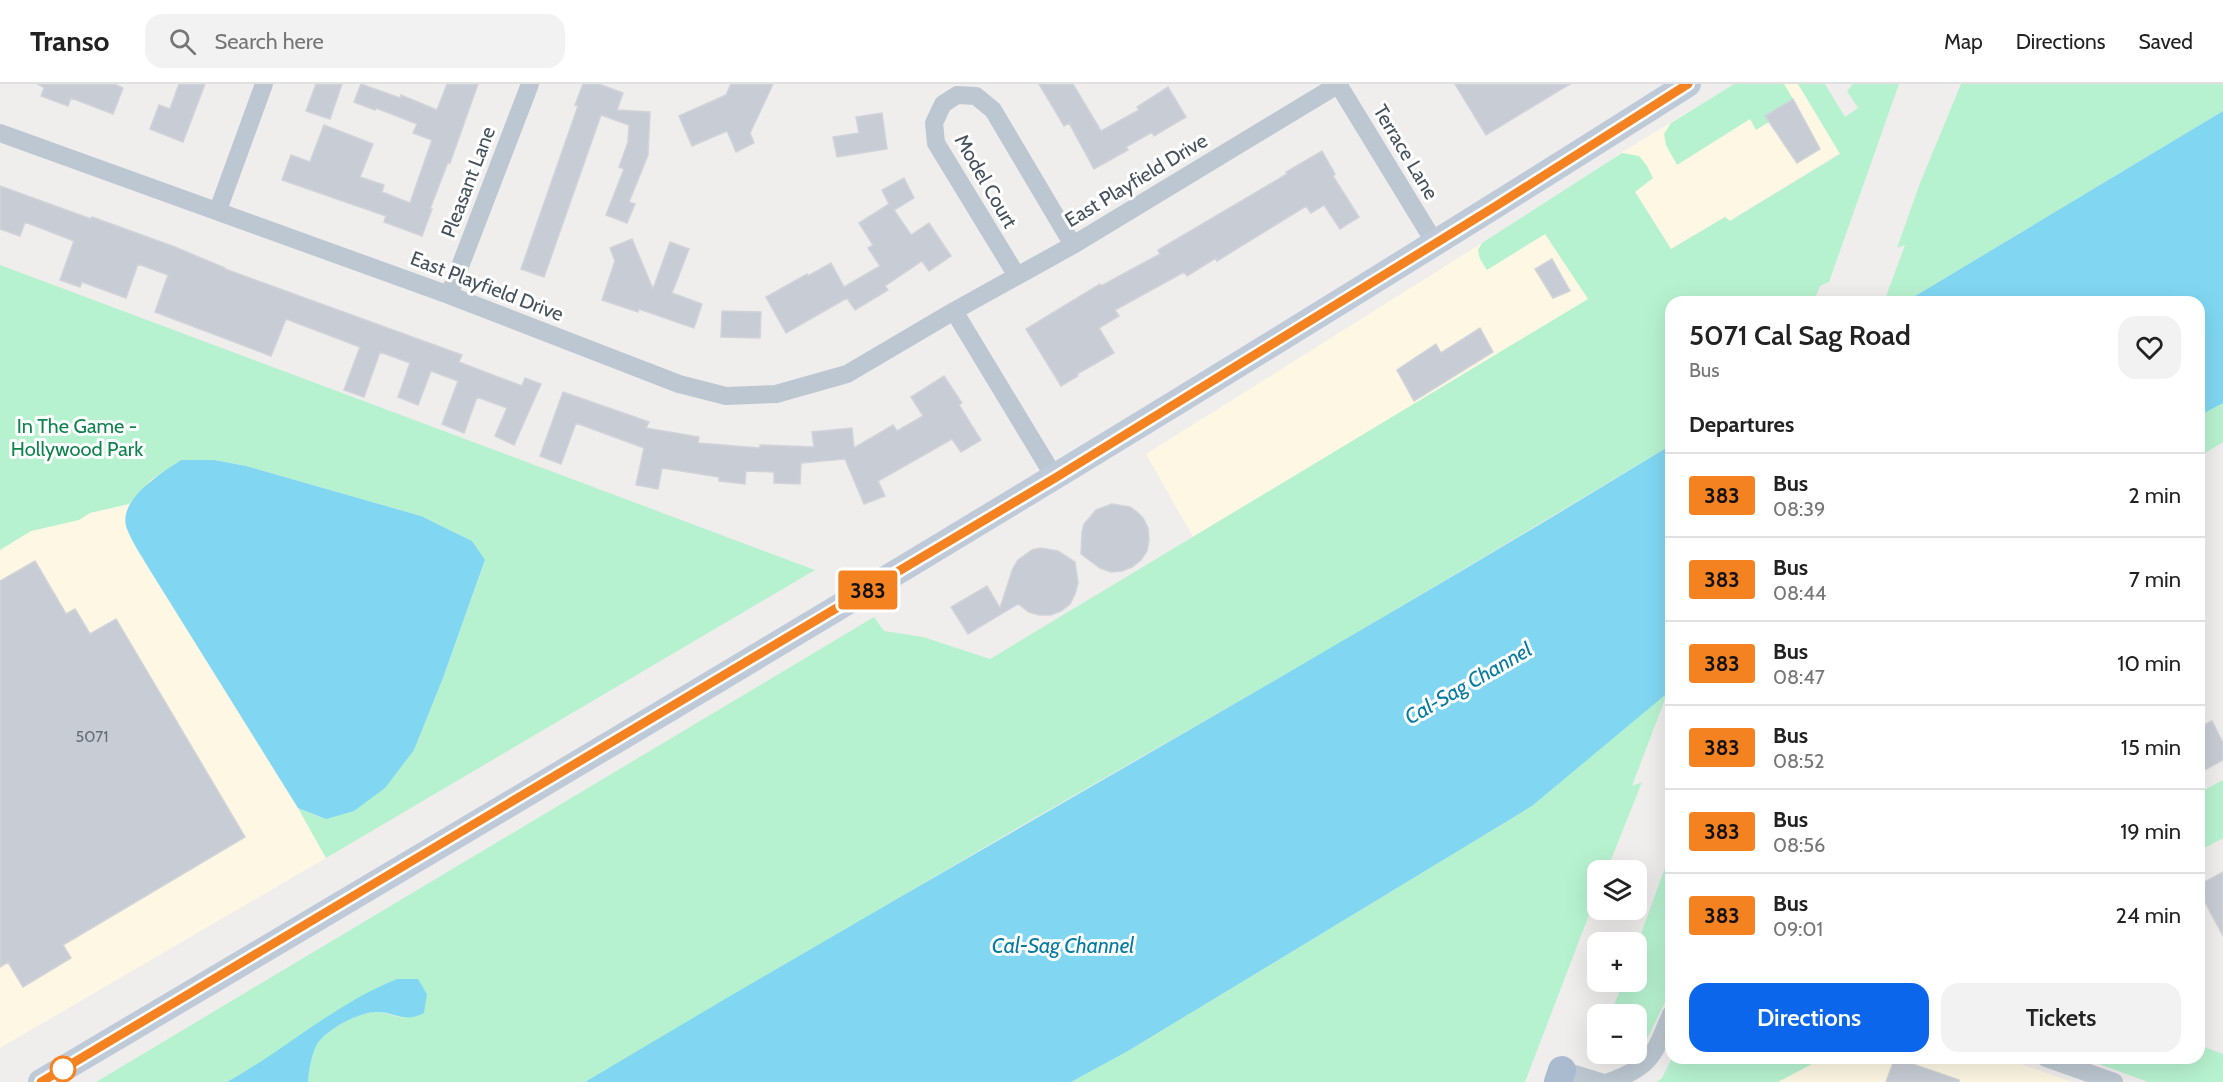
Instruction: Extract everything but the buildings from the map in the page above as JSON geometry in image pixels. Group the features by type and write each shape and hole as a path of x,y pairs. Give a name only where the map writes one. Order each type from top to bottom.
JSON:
{"main road":[{"path":"41,1082 1055,478 1436,243 1688,84"}],"street":[{"path":"218,210 264,84"},
{"name":"Pleasant Lane","path":"449,295 530,84"},
{"name":"East Playfield Drive","path":"0,133 449,295 679,384 726,396 776,394 847,374 1073,244 1339,84"},
{"name":"Terrace Lane","path":"1339,84 1436,243"},
{"name":"Model Court","path":"1017,276 936,143 934,123 943,104 957,95 976,96 993,110 1073,244"},
{"path":"954,311 1055,478"},
{"path":"1609,1082 1635,1073 1655,1052 1665,1028"},
{"path":"2063,1064 2114,1082"},
{"path":"1560,1076 1601,1082"}],"shaded area":[{"path":"1734,84 1798,84 1840,153 1729,221 1725,217 1671,249 1614,157"},
{"path":"1545,234 1589,299 1193,537 1146,454 1482,243 1478,250 1487,269"},
{"path":"0,330 202,400 148,567 298,808 326,858 0,1048"},
{"path":"1812,1064 2022,1064 2072,1082 1778,1082"}],"green space":[{"path":"1734,84 1784,84 1793,99 1769,122 1756,130 1750,119 1677,165 1666,145 1664,134 1671,123"},
{"path":"1798,84 1825,84 1845,117 1858,108 1847,91 1853,84 1899,84 1829,282 1820,286 1816,296 1665,296 1665,449 1330,649 1026,823 585,1082 308,1082 311,1059 316,1046 334,1028 369,1013 376,1012 403,1018 427,994 417,979 397,979 227,1082 96,1082 874,617 884,631 923,637 990,659 1588,299 1545,234 1487,270 1480,259 1478,250 1482,243 1622,153 1639,156 1647,166 1653,178 1635,192 1671,249 1725,217 1730,221 1840,154"},
{"path":"1961,84 2223,84 2223,111 1915,296 1886,296 1905,245 1897,248 1920,183"},
{"name":"In The Game - Hollywood Park","path":"0,265 815,570 326,858 298,808 326,819 414,750 443,678 485,561 472,541 421,516 246,466 214,460 181,460 151,480 129,504 90,513 79,520 31,531 0,550"},
{"path":"2223,403 2223,442 2205,453 2205,413"},
{"path":"1665,694 1665,699 1632,786 1642,782 1611,860 1587,860 1587,920 1525,1082 1071,1082 1128,1051 1532,806"},
{"path":"2223,780 2223,838 2205,848 2205,790"},
{"path":"1665,868 1665,1002 1647,1039 1647,1004 1615,1004 1619,992 1647,992 1647,932 1642,932"},
{"path":"2205,1047 2223,1054 2223,1082 2148,1082 2099,1064 2205,1064"},
{"path":"1669,1064 1812,1064 1778,1082 1657,1082 1662,1078"}],"water":[{"path":"2223,111 2223,403 2205,413 2205,296 1915,296"},
{"name":"Cal-Sag Channel","path":"1665,449 1665,695 1532,806 1128,1051 1071,1082 585,1082 1401,607"},
{"path":"181,460 214,460 246,466 421,516 472,541 485,560 443,678 414,750 385,788 354,811 326,819 298,808 131,539 125,519 134,498 152,480"},
{"path":"397,979 418,979 427,994 424,1013 405,1017 375,1012 359,1015 342,1023 326,1034 316,1046 310,1063 308,1082 227,1082 353,1001"}],"bus line":[{"name":"383","path":"41,1082 1055,478 1496,206 1688,84"}]}
